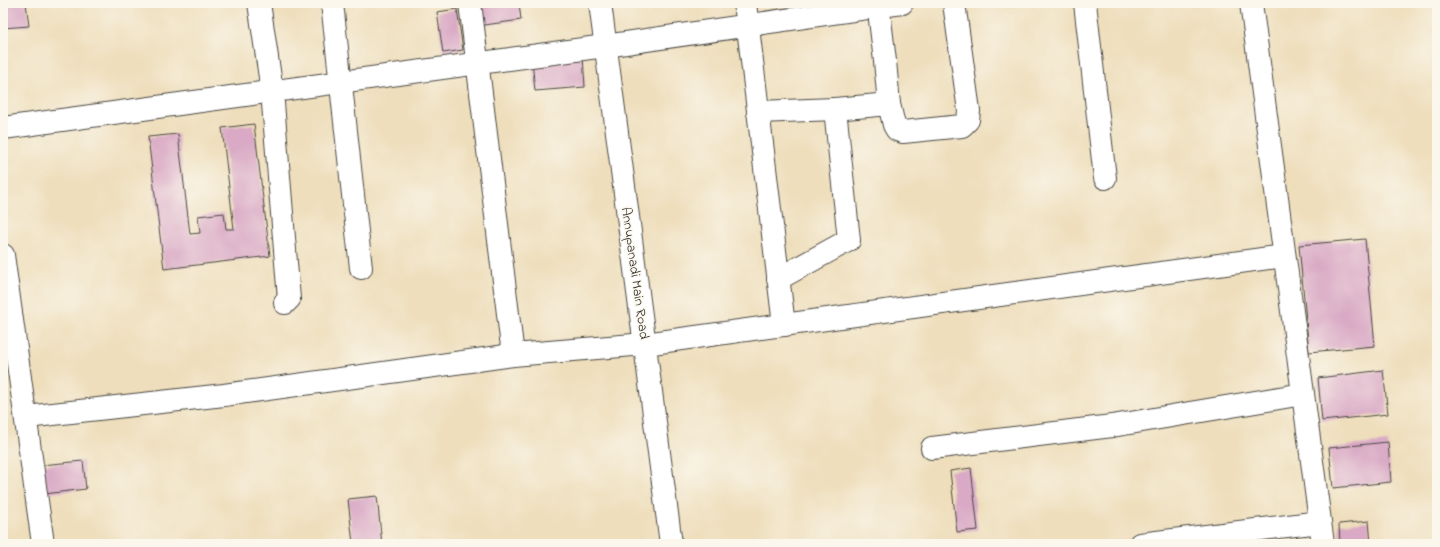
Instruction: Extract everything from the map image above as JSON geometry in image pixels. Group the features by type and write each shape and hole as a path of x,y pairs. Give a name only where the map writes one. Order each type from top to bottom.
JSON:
{"street":[{"path":"259,3 272,91 289,299 286,303"},
{"path":"332,3 361,268"},
{"path":"470,3 479,63 513,355"},
{"name":"Annupanadi Main Road","path":"600,3 671,544"},
{"path":"745,3 784,325"},
{"path":"3,128 605,46 878,5 902,3"},
{"path":"878,5 889,104 894,125 897,130 903,132 962,126 968,120 969,111 954,3"},
{"path":"1085,3 1105,178"},
{"path":"1251,3 1323,544"},
{"path":"758,112 835,109 889,104"},
{"path":"778,279 849,240 835,109"},
{"path":"3,255 44,544"},
{"path":"26,417 224,395 513,355 645,344 1284,256"},
{"path":"932,448 1112,426 1303,394"},
{"path":"1140,544 1320,522"}],"building":[{"path":"3,3 26,3 29,26 3,28"},
{"path":"519,3 521,20 477,26 475,4"},
{"path":"457,9 463,50 443,53 437,12"},
{"path":"583,56 585,87 535,91 532,60"},
{"path":"254,124 270,256 164,269 148,137 178,134 190,234 200,233 198,216 224,213 226,229 234,229 222,128"},
{"path":"1365,239 1375,346 1309,352 1299,245"},
{"path":"1383,370 1388,414 1322,421 1318,378"},
{"path":"1388,442 1391,482 1333,488 1329,448"},
{"path":"83,461 86,489 44,494 41,465"},
{"path":"971,468 978,530 957,532 950,471"},
{"path":"377,496 382,544 353,544 348,499"},
{"path":"1369,521 1371,544 1340,544 1339,524"}]}
